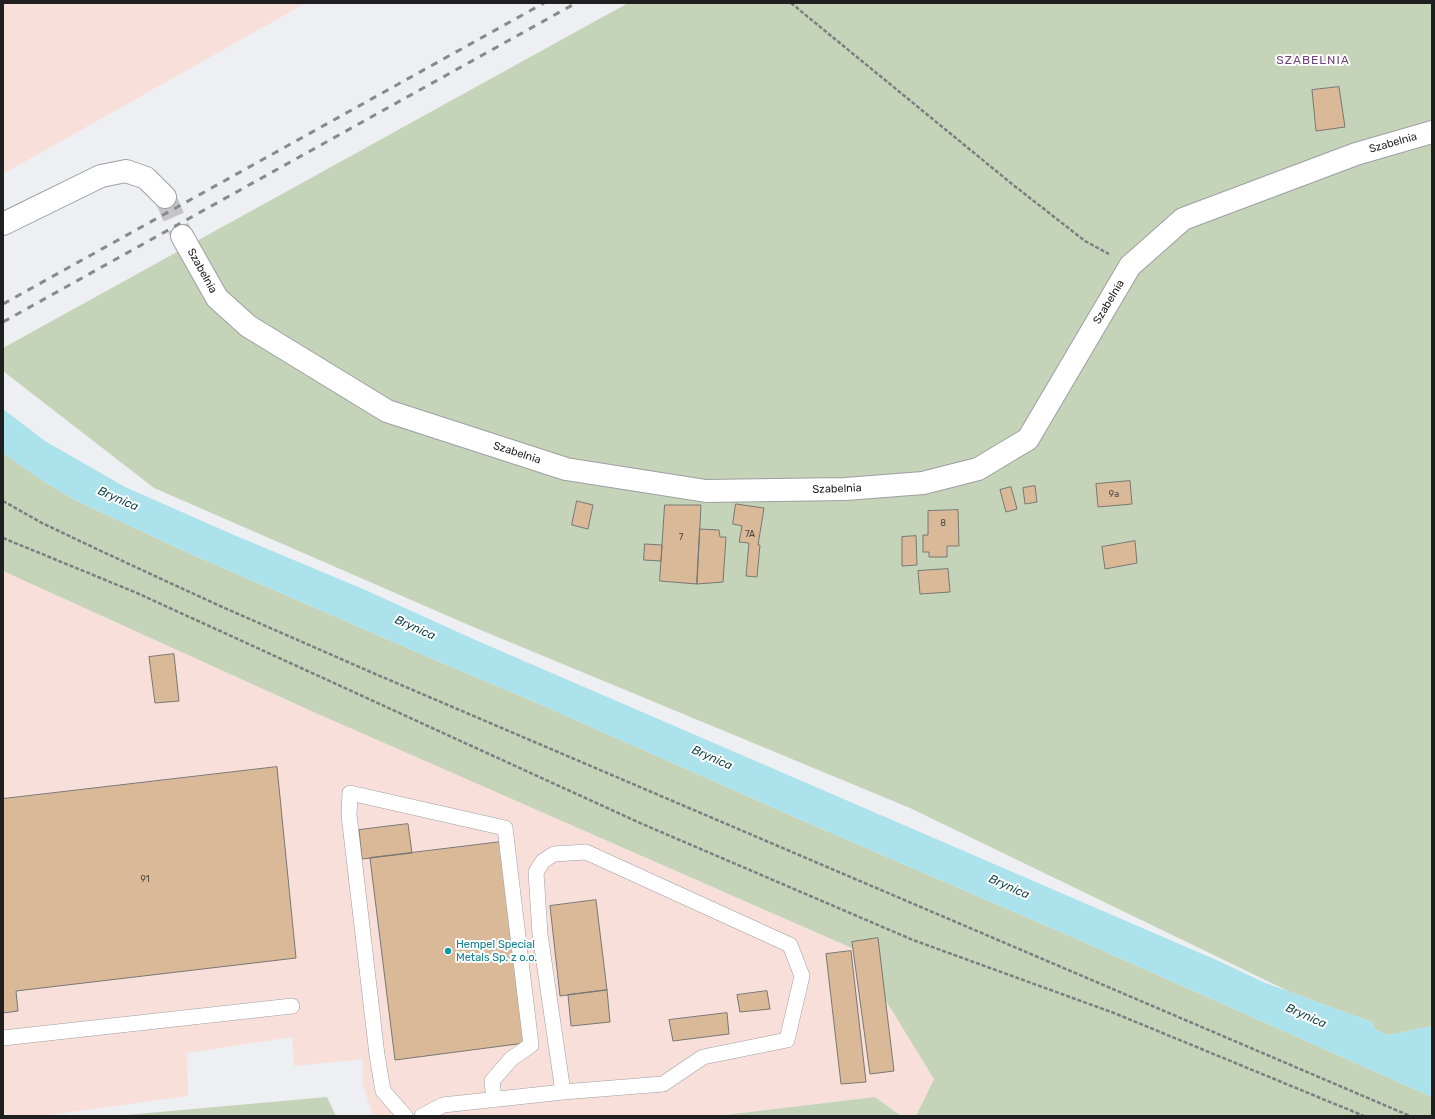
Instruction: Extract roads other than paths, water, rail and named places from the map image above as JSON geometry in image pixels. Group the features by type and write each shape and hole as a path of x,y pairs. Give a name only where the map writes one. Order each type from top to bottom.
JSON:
{"street":[{"name":"Szabelnia","path":"182,236 217,298 248,326 387,411 566,469 706,491 854,489 923,483 978,469 1028,439 1130,266 1183,219 1356,154 1432,132"},
{"path":"3,224 100,176 126,171 146,178 166,197"}],"lane":[{"path":"406,1116 383,1091 378,1063 349,815 350,793 505,828 531,1045 511,1059 492,1081 494,1100"},
{"path":"422,1116 443,1105 563,1092 663,1084 703,1057 787,1040 802,976 790,945 586,852 554,854 542,862 536,872 540,934 563,1092"},
{"path":"3,1038 292,1006"}],"water":[{"name":"Brynica","path":"3,409 45,441 125,487 1221,962 1263,982 1372,1022 1376,1030 1388,1035 1432,1026 1432,1097 1079,940 799,819 537,703 184,551 77,501 46,483 3,453"}],"tunnel":[{"path":"165,197 182,236"}],"railway":[{"path":"3,304 544,3"},
{"path":"3,322 576,3"}],"place":[{"name":"Hempel Special Metals Sp. z o.o.","path":"448,951"}],"district":[{"name":"SZABELNIA","path":"1313,61"}]}
